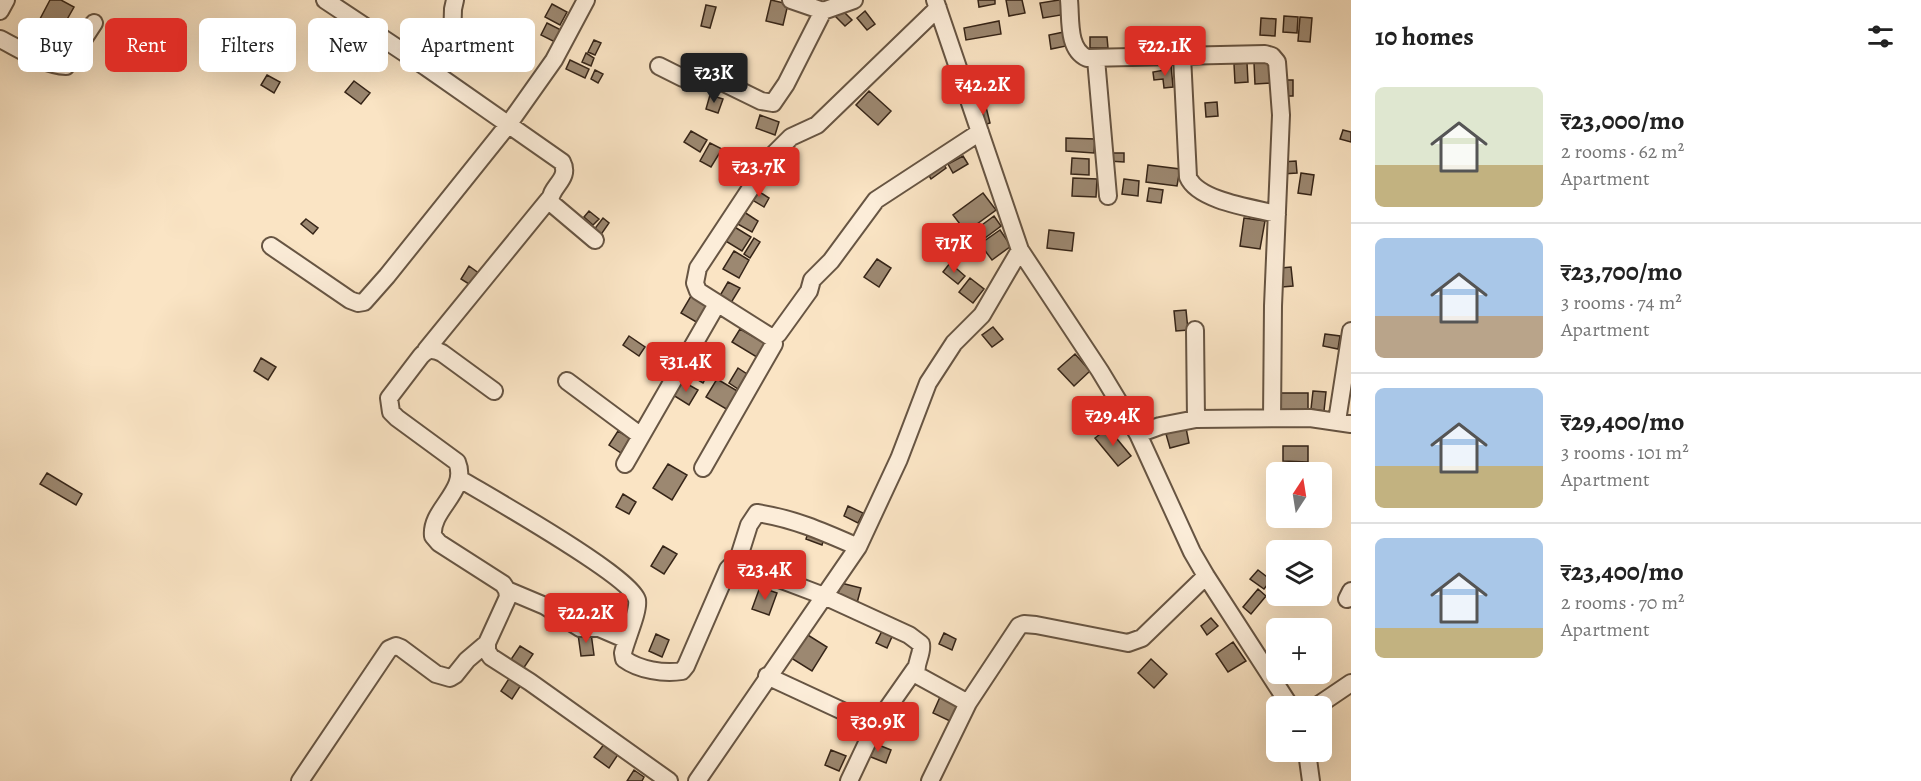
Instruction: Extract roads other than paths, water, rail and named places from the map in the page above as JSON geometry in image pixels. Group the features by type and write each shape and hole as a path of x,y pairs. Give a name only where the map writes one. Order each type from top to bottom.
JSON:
{"street":[{"path":"0,11 6,0"},
{"path":"325,0 400,50"},
{"path":"453,18 455,0"},
{"path":"271,246 350,300 358,303 364,302 508,124 554,60 586,0"},
{"path":"791,0 824,11 854,0"},
{"path":"1070,0 1072,36 1077,50 1087,58 1265,54 1272,56 1277,62 1281,115 1273,306 1272,418"},
{"path":"703,468 774,344 772,338 698,291 694,284 698,268 772,156 790,137 817,125 937,4 1020,250 1100,371 1138,434 1192,552 1284,696"},
{"path":"659,66 683,78 716,79 761,101 772,103 786,84 824,11"},
{"path":"0,39 58,66 66,66 94,23"},
{"path":"1182,56 1188,177 1191,184 1211,197 1277,214"},
{"path":"1096,59 1108,196"},
{"path":"433,72 562,162 566,169 550,198 394,390 389,398 391,412 457,462 461,471 460,478 435,522 433,536 439,543 503,584 507,590 508,597 487,643 487,651 491,657 500,665 530,681 669,781"},
{"path":"772,338 778,334 809,291 812,280 831,261 876,200 980,132"},
{"path":"550,198 553,207 595,240"},
{"path":"697,781 858,547 899,459 928,383 954,343 982,315 1020,250"},
{"path":"625,464 717,304"},
{"path":"1195,330 1196,419"},
{"path":"1138,434 1160,426 1196,419 1310,418 1344,422 1351,331"},
{"path":"426,350 433,349 442,353 494,391"},
{"path":"567,381 641,436"},
{"path":"460,478 572,547 618,578 636,596 638,605 623,653 624,659 630,663 663,672 682,671 728,569 737,563 824,596 918,640 922,649 915,669 875,726 849,781"},
{"path":"737,563 749,525 757,513 773,515 813,528 858,547"},
{"path":"930,781 968,703 1019,626 1036,625 1128,643 1137,641 1206,576"},
{"path":"507,590 545,606 580,627 599,628 627,640"},
{"path":"300,781 389,649 396,646 401,648 436,674 450,678 487,643"},
{"path":"915,669 917,675 923,679 968,703"},
{"path":"768,676 875,726"},
{"path":"1332,696 1351,683"},
{"path":"1308,762 1311,781"}]}
